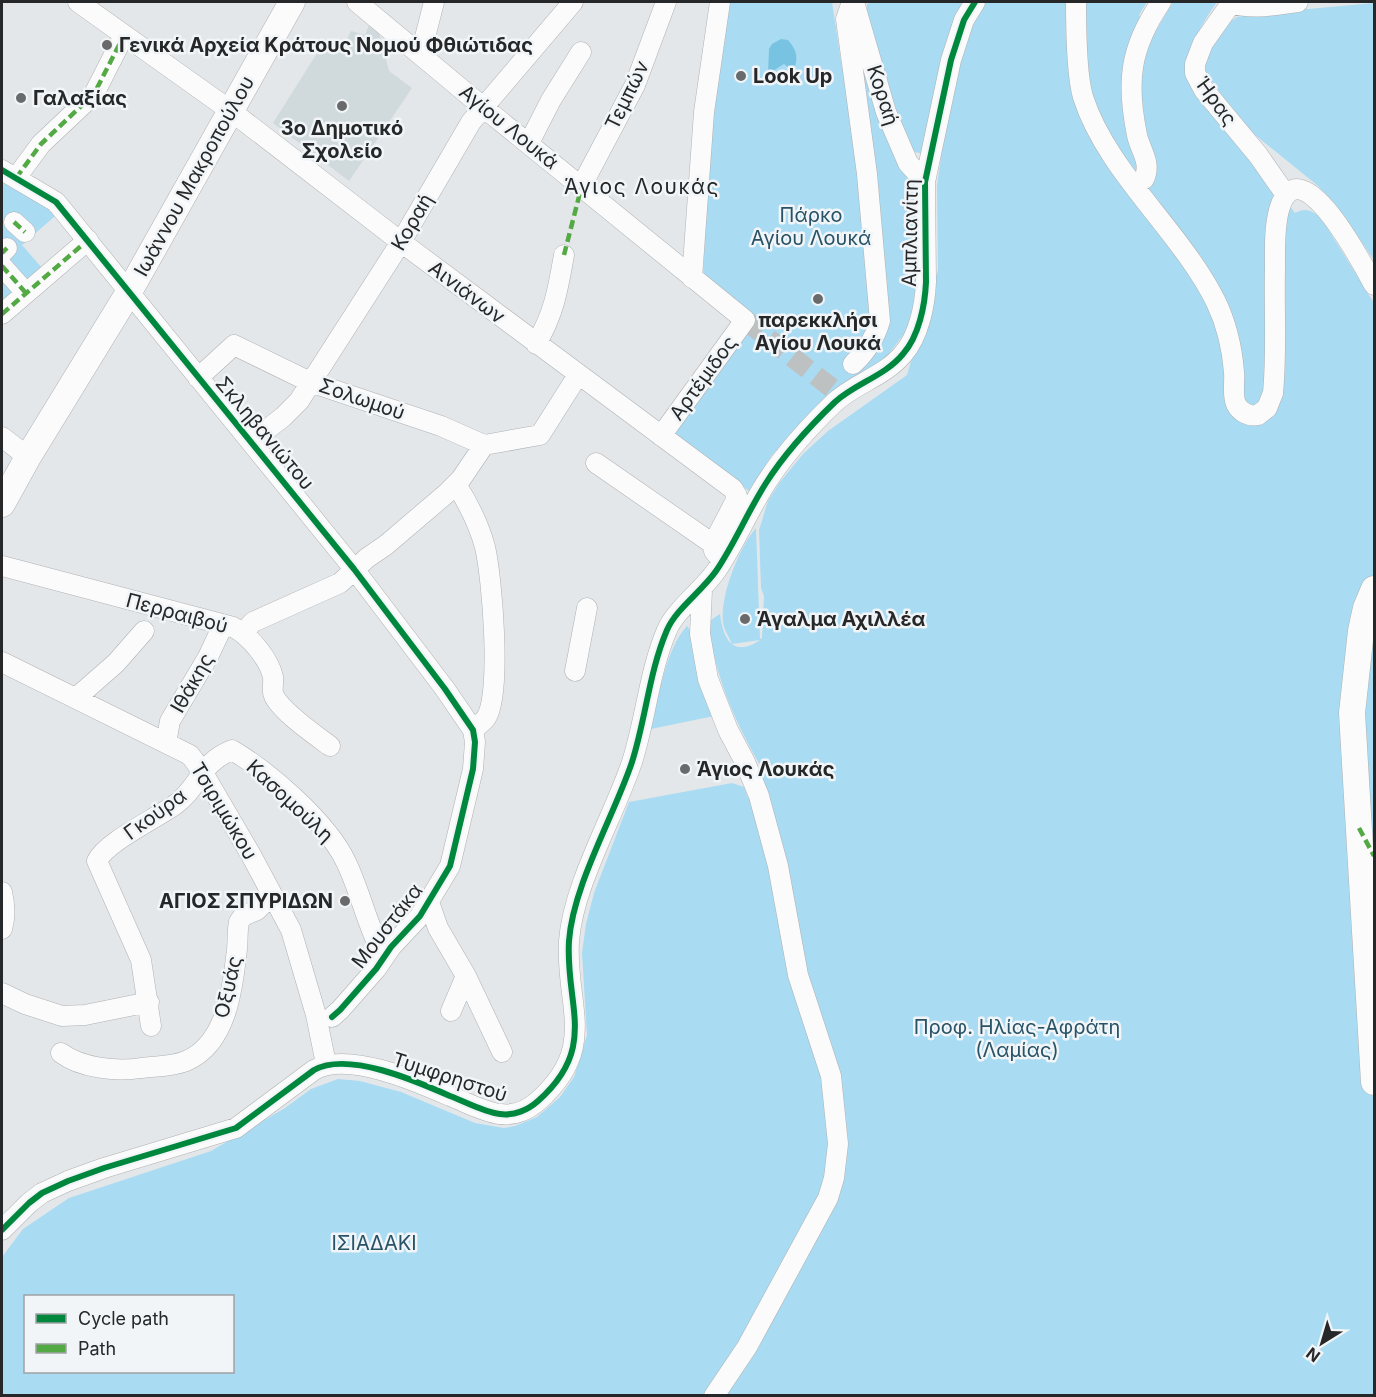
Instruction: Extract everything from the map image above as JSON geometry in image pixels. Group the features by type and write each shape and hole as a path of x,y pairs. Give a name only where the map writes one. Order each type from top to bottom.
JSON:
{"main road":[{"name":"Ιωάννου Μακροπούλου","path":"2,504 129,291 292,2"},
{"path":"1374,589 1363,620 1352,713 1374,1082"},
{"path":"1358,662 1374,626"}],"street":[{"name":"Αινιάνων","path":"78,2 231,111 401,242 735,492 735,502 716,559"},
{"name":"Αγίου Λουκά","path":"357,2 745,320"},
{"path":"421,53 434,2"},
{"name":"Κοραή","path":"252,441 283,417 299,401 401,242 461,137 483,107 573,2"},
{"name":"Τεμπών","path":"582,186 635,85 666,2"},
{"path":"692,278 704,112 720,2"},
{"path":"853,2 846,19 867,174 880,321 877,331 863,354 853,364"},
{"name":"Κοραή","path":"853,2 886,112 909,163 925,182"},
{"name":"Αμπλιανίτη","path":"716,559 766,483 795,444 838,400 886,369 904,354 910,344 925,297 925,182 955,46 964,20 975,2"},
{"path":"1076,2 1083,94 1094,122 1107,147 1180,245 1215,301 1228,329 1233,362 1235,402 1242,412 1254,416 1264,411 1272,393 1275,240 1279,211 1290,191 1302,190 1320,201 1339,225 1374,285"},
{"path":"1078,40 1090,2"},
{"path":"1134,185 1144,179 1148,168 1137,136 1132,62 1143,32 1161,2"},
{"path":"1231,2 1242,7 1298,2"},
{"name":"Ήρας","path":"1231,2 1203,43 1195,64 1195,73 1204,90 1258,156 1286,195"},
{"path":"9,174 94,94 120,43"},
{"path":"529,143 551,100 581,52"},
{"path":"1107,147 1118,150 1128,149 1137,136"},
{"name":"Σκληβανιώτου","path":"9,174 56,202 88,240 354,569 445,689 474,736"},
{"path":"2,314 88,240"},
{"path":"536,344 548,323 556,300 564,255"},
{"path":"3,256 26,293"},
{"name":"Αρτέμιδος","path":"661,436 745,320"},
{"name":"Σολωμού","path":"198,378 234,345 310,382 441,426 484,446"},
{"path":"244,632 253,622 340,583 456,484 484,446 540,435 578,375"},
{"path":"2,437 28,457"},
{"path":"596,463 716,559"},
{"path":"456,484 466,499 484,546 492,604 494,687 487,717 474,736"},
{"name":"Τυμφρηστού","path":"326,1064 362,1066 404,1077 499,1114 513,1114 526,1109 551,1088 568,1061 576,1037 569,941 576,906 633,760 657,653 670,623 702,590 716,559"},
{"name":"Περραιβού","path":"2,567 233,627 244,632 252,639 269,668 274,696 283,707 330,747"},
{"path":"702,590 700,634 708,679 762,806 778,866 800,982 831,1076 838,1144 834,1178 828,1198 747,1347 714,1395"},
{"path":"575,671 587,608"},
{"name":"Ιθάκης","path":"166,743 170,721 208,657 223,625"},
{"path":"76,699 116,663 144,631"},
{"name":"Τσιριμώκου","path":"2,662 190,755 202,771 272,895 294,940 316,1015 326,1064"},
{"name":"Μουστάκα","path":"332,1017 420,916 450,866 470,786 474,736"},
{"name":"Γκούρα","path":"149,1002 141,960 97,861 102,853 179,802 202,771 217,756 231,750"},
{"name":"Κασομούλη","path":"231,750 268,775 324,829 337,846 346,862 372,933 384,957"},
{"path":"2,892 5,916 2,929"},
{"name":"Οξυάς","path":"62,1053 71,1061 120,1069 179,1064 199,1054 210,1045 216,1034 232,989 239,922 243,916 257,910 272,895"},
{"path":"429,902 438,928 466,976 502,1052"},
{"path":"451,1011 466,976"},
{"path":"2,993 25,1004 62,1016 85,1015 149,1002 151,1026"},
{"path":"2,1230 42,1193 68,1181 236,1128 314,1070 326,1064"}],"shaded area":[{"name":"3ο Δημοτικό Σχολείο","path":"374,13 389,71 412,88 349,181 273,123 326,39 343,48 351,31 365,35"},
{"path":"781,39 788,40 793,47 796,55 795,67 793,71 784,64 768,74 769,49 772,44"}],"green space":[{"name":"Πάρκο Αγίου Λουκά","path":"727,2 832,2 842,68 844,71 867,78 914,181 920,283 906,331 882,363 832,396 772,455 749,491 674,434 754,317 703,277 711,139"},
{"name":"Προφ. Ηλίας-Αφράτη (Λαμίας)","path":"875,2 1147,2 1139,15 1154,34 1173,2 1217,2 1197,36 1187,75 1295,213 1303,210 1310,211 1323,221 1374,303 1374,1395 2,1396 2,1257 23,1229 69,1198 211,1151 285,1108 311,1089 338,1079 360,1081 401,1092 475,1123 504,1128 537,1117 560,1097 574,1077 587,1035 582,953 586,924 594,893 629,802 732,783 744,787 748,798 764,772 744,736 721,681 708,622 720,614 727,638 732,644 724,627 723,616 727,590 743,548 756,528 760,639 762,638 764,596 761,588 759,530 768,501 803,454 828,431 907,375 938,270 937,185 941,158 915,152 908,145 867,22 867,4","holes":["760,640 743,647 732,644"]},
{"path":"1374,3 1374,260 1335,204 1317,185 1255,135 1232,109 1205,72 1207,54 1227,24 1237,17"},
{"path":"2,179 39,201 55,216 22,245 42,268 2,303"},
{"path":"687,626 692,633 714,716 651,729 668,660"}],"tunnel":[{"path":"745,320 842,396"}],"marked path":[{"path":"16,178 41,144 94,94 120,43"},
{"path":"564,255 582,185"},
{"path":"14,222 25,232"},
{"path":"2,314 88,240"},
{"path":"2,253 7,248"},
{"path":"2,266 26,293"},
{"path":"1359,828 1374,856"}],"cycle path":[{"path":"2,1230 42,1193 104,1168 236,1128 314,1070 328,1065 345,1064 382,1070 481,1109 505,1114 520,1112 530,1107 557,1081 568,1062 574,1044 574,1006 569,964 572,919 586,874 632,762 656,662 667,630 676,615 716,571 773,472 807,430 843,395 896,362 909,347 917,329 923,310 926,282 925,182 951,60 964,20 975,2"},
{"path":"2,170 56,202 354,569 445,689 473,730 475,742 473,769 450,866 420,916 332,1017"}],"place":[{"name":"Γενικά Αρχεία Κράτους Νομού Φθιώτιδας","path":"107,45"},
{"name":"Look Up","path":"741,76"},
{"name":"Γαλαξίας","path":"21,98"},
{"name":"3ο Δημοτικό Σχολείο","path":"342,106"},
{"name":"παρεκκλήσι Αγίου Λουκά","path":"818,299"},
{"name":"Άγαλμα Αχιλλέα","path":"745,619"},
{"name":"Άγιος Λουκάς","path":"685,769"},
{"name":"ΑΓΙΟΣ ΣΠΥΡΙΔΩΝ","path":"345,901"}],"district":[{"name":"Άγιος Λουκάς","path":"642,187"}],"park label":[{"name":"ΙΣΙΑΔΑΚΙ","path":"374,1243"}]}
